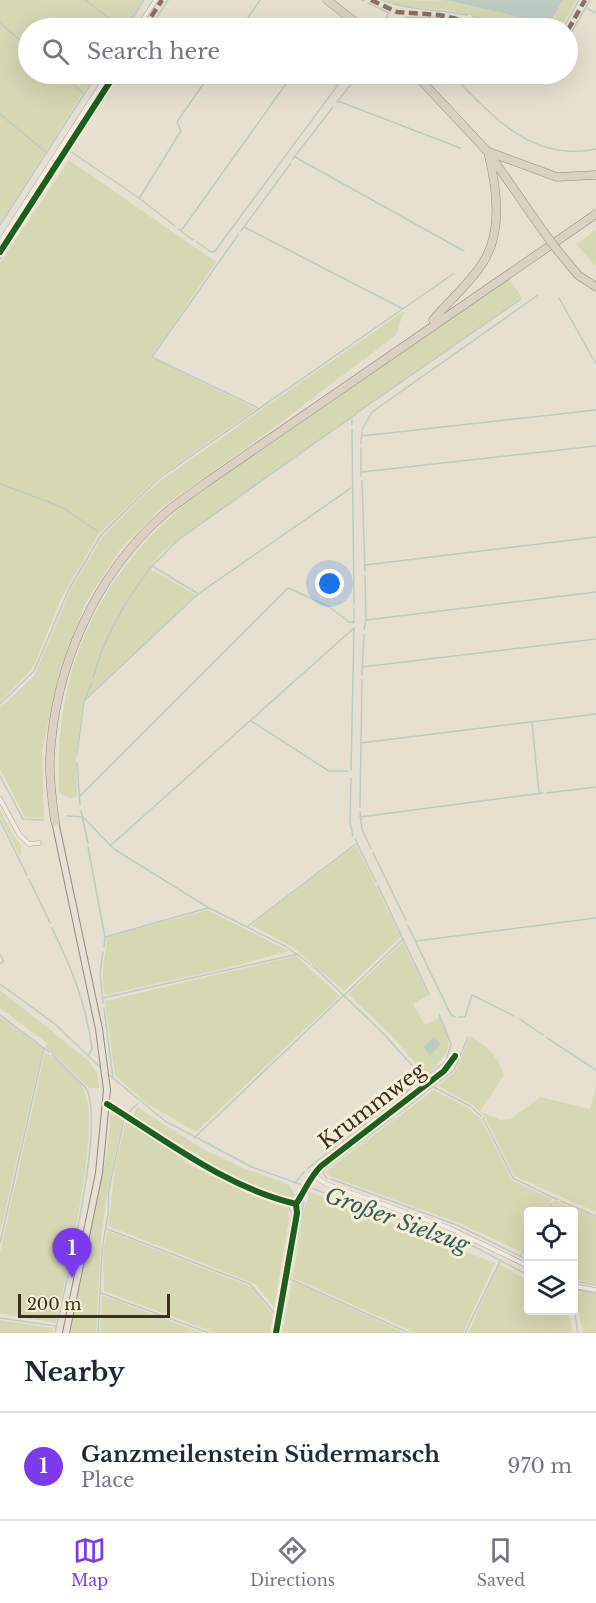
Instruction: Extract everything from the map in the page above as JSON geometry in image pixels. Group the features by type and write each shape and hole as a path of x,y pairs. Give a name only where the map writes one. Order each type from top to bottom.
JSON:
{"highway":[{"path":"327,0 350,18"},
{"path":"424,84 488,152 543,231 578,275 596,287"},
{"path":"488,152 557,177 596,175"},
{"path":"427,328 481,266 492,244 496,219 496,196 488,152"},
{"path":"55,821 50,759 61,683 79,632 95,601 122,560 164,514 204,484 427,328 596,214"}],"main road":[{"path":"55,821 104,1059 107,1104 99,1173 66,1333"}],"street":[{"path":"144,18 156,0"},
{"path":"0,242 102,84"},
{"path":"0,799 19,834 29,844 39,843"},
{"name":"Krummweg","path":"296,1204 312,1174 444,1071 455,1056"},
{"path":"107,1104 198,1162 268,1196 296,1204 297,1213 276,1333"},
{"path":"312,1174 326,1184 449,1228 524,1264"},
{"path":"578,1287 596,1290"}],"green space":[{"path":"0,0 143,0 131,18 18,18 18,84 89,84 0,223"},
{"path":"384,0 451,1 523,18 483,18 443,9 406,7"},
{"path":"563,0 577,0 566,18 552,18"},
{"path":"69,160 216,262 151,357 256,409 157,478 98,535 61,599 33,668 0,702 0,263"},
{"path":"596,230 596,266 576,244"},
{"path":"509,279 522,297 163,551 151,565 152,570 196,595 83,701 76,756 77,796 71,798 59,793 59,747 65,704 75,663 90,625 109,589 134,555 164,523 199,493"},
{"path":"404,311 396,335 256,441 161,508 119,551 85,604 60,670 42,751 44,818 25,817 0,769 0,708 34,676 71,589 103,536 159,482"},
{"path":"0,809 13,835 21,845 21,858 0,816"},
{"path":"356,845 401,937 344,991 294,948 251,925"},
{"path":"208,910 289,951 227,968 105,995 103,973 107,937"},
{"path":"403,942 428,995 413,1004 425,1025 440,1017 447,1036 448,1049 445,1055 426,1075 392,1036 348,994"},
{"path":"296,956 340,996 196,1132 146,1103 115,1075 105,1001"},
{"path":"0,990 88,1060 97,1073 99,1088 89,1088 45,1047 47,1043 0,1008"},
{"path":"0,1017 43,1048 0,1233"},
{"path":"470,1036 491,1052 504,1075 480,1111 500,1120 511,1119 540,1097 590,1109 596,1085 596,1212 514,1176 485,1117 471,1104 438,1086 456,1070"},
{"path":"45,1051 72,1074 81,1085 88,1110 88,1137 80,1204 56,1323 0,1314 0,1253"},
{"path":"434,1090 467,1107 481,1119 512,1180 552,1199 547,1207 524,1207 524,1248 522,1252 459,1223 329,1176 325,1172"},
{"path":"137,1107 203,1149 243,1168 288,1184 295,1194 293,1199 258,1190 211,1167 132,1117"},
{"path":"115,1112 123,1117 108,1189 101,1239 96,1333 70,1333 107,1153 111,1113"},
{"path":"126,1121 190,1165 249,1194 288,1208 289,1220 274,1307 255,1284 108,1226 116,1162"},
{"path":"310,1192 495,1263 463,1333 416,1333 293,1278 304,1209"},
{"path":"554,1200 571,1207 550,1207"},
{"path":"578,1210 596,1217 596,1284 578,1280"},
{"path":"108,1231 252,1287 273,1315 270,1333 216,1333 104,1291 103,1251"},
{"path":"499,1264 524,1279 524,1315 569,1315 573,1333 468,1333"},
{"path":"292,1281 405,1333 283,1333"},
{"path":"578,1292 596,1295 596,1333 583,1333 578,1310"},
{"path":"102,1295 202,1333 100,1333"},
{"path":"0,1320 53,1328 52,1333 0,1333"}],"shaded area":[{"path":"433,0 563,0 552,18 523,18 451,1"},
{"path":"434,1037 441,1044 430,1055 423,1047"}],"waterway":[{"path":"85,0 109,18"},
{"path":"132,18 144,0"},
{"path":"156,18 168,0"},
{"path":"248,18 260,0"},
{"path":"382,0 403,6 467,15"},
{"path":"569,18 579,0"},
{"path":"578,21 590,0"},
{"path":"368,3 389,13 386,18"},
{"path":"586,8 596,13"},
{"path":"472,16 480,18"},
{"path":"405,18 437,18"},
{"path":"0,23 18,38"},
{"path":"72,84 84,94"},
{"path":"0,225 91,84"},
{"path":"114,84 70,151 139,198 175,226"},
{"path":"140,197 181,131 177,122 203,84"},
{"path":"181,231 286,84"},
{"path":"197,242 211,252 215,251 339,84"},
{"path":"337,102 351,84"},
{"path":"461,84 498,119 532,142 552,149 573,151 596,149"},
{"path":"338,101 460,148"},
{"path":"292,160 333,107"},
{"path":"0,114 47,153"},
{"path":"0,259 66,157"},
{"path":"295,157 464,251"},
{"path":"241,231 291,163"},
{"path":"244,227 403,309"},
{"path":"178,229 193,240"},
{"path":"238,235 152,357 258,408"},
{"path":"0,704 34,671 69,589 101,535 158,479 453,274"},
{"path":"362,430 372,412 538,295"},
{"path":"559,298 596,364"},
{"path":"358,412 521,299"},
{"path":"362,436 596,410"},
{"path":"197,593 152,566 178,540 356,414"},
{"path":"352,419 352,425"},
{"path":"352,429 354,604"},
{"path":"361,444 362,432"},
{"path":"362,472 596,446"},
{"path":"361,448 361,476"},
{"path":"362,481 365,571"},
{"path":"0,484 62,507 97,531"},
{"path":"77,755 84,701 198,594 351,488"},
{"path":"365,565 596,537"},
{"path":"93,678 116,620 151,567"},
{"path":"365,576 366,620"},
{"path":"79,797 288,588 328,606 349,622 354,622"},
{"path":"364,629 366,620 596,592"},
{"path":"354,609 354,623"},
{"path":"351,770 354,628"},
{"path":"110,846 354,628"},
{"path":"362,675 364,634"},
{"path":"362,667 596,639"},
{"path":"360,807 362,680"},
{"path":"85,700 91,684"},
{"path":"361,743 596,714"},
{"path":"251,721 329,771 348,771"},
{"path":"532,723 539,793"},
{"path":"77,762 80,805"},
{"path":"0,776 23,819 43,820"},
{"path":"351,778 350,822 353,836"},
{"path":"546,793 596,787"},
{"path":"360,817 543,793"},
{"path":"81,811 88,843"},
{"path":"360,812 362,829 371,849"},
{"path":"67,816 83,817 114,849 209,908 285,946 310,964"},
{"path":"0,820 27,875"},
{"path":"355,839 376,882"},
{"path":"248,926 357,843"},
{"path":"88,847 105,937 104,947"},
{"path":"373,853 406,920"},
{"path":"29,879 50,923"},
{"path":"378,886 429,994"},
{"path":"105,937 208,908"},
{"path":"416,941 596,918"},
{"path":"408,926 451,1015 455,1017"},
{"path":"52,928 72,972 82,1002 92,1049 88,1056"},
{"path":"194,1138 404,938"},
{"path":"103,952 100,973 103,1003"},
{"path":"103,998 298,954"},
{"path":"0,955 4,961 0,964"},
{"path":"312,965 383,1033 426,1081"},
{"name":"Großer Sielzug","path":"0,984 55,1024 102,1069"},
{"path":"459,1017 465,1017 472,995 514,1016"},
{"path":"104,1008 113,1078"},
{"path":"307,1169 446,1061 451,1044 439,1014"},
{"path":"0,1015 49,1052"},
{"path":"520,1019 543,1035"},
{"path":"397,1115 454,1070 468,1037"},
{"path":"547,1038 596,1070"},
{"path":"0,1243 44,1048"},
{"path":"52,1055 86,1088 91,1107 88,1169 55,1333"},
{"name":"Großer Sielzug","path":"108,1074 165,1121 252,1167 473,1246 524,1273"},
{"path":"432,1086 470,1106 481,1116"},
{"path":"127,1114 138,1103"},
{"path":"327,1178 323,1173 325,1169 394,1117"},
{"path":"483,1118 513,1178 558,1200"},
{"path":"124,1119 162,1146 223,1180 288,1206 292,1214 282,1277"},
{"path":"98,1333 102,1250 108,1214 109,1189 124,1119"},
{"path":"295,1183 304,1172"},
{"path":"331,1179 457,1225 524,1258"},
{"name":"Großer Sielzug","path":"308,1194 310,1189"},
{"path":"561,1201 596,1216"},
{"path":"289,1284 304,1202"},
{"path":"107,1229 250,1284 276,1315"},
{"path":"521,1255 524,1250"},
{"path":"465,1333 500,1261"},
{"path":"290,1279 409,1333"},
{"path":"273,1331 281,1281"},
{"path":"578,1282 596,1285"},
{"path":"281,1333 288,1290"},
{"path":"578,1290 596,1294"},
{"path":"101,1293 209,1333"},
{"name":"Großer Sielzug","path":"575,1315 578,1333"},
{"path":"0,1318 56,1326"}],"marked path":[{"path":"150,18 162,0"},
{"path":"371,0 397,12 452,18"},
{"path":"575,18 585,0"}],"cycle path":[{"path":"0,252 109,84"},
{"path":"276,1333 297,1213 296,1204 310,1180 321,1166 444,1071 455,1056"},
{"path":"107,1104 221,1175 270,1196 296,1204"}],"place":[{"name":"Ganzmeilenstein Südermarsch","path":"72,1278"}]}
